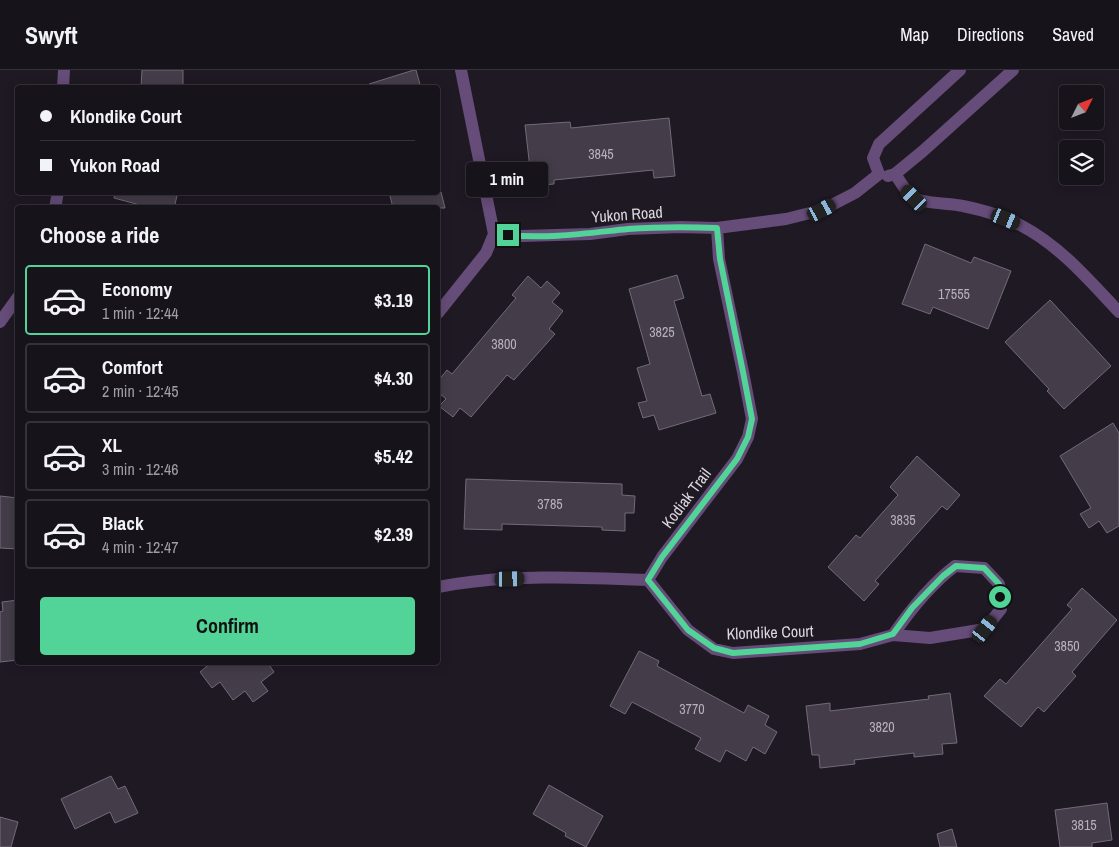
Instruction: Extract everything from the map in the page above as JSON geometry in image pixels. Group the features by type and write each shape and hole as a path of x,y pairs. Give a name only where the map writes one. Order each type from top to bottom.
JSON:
{"street":[{"path":"63,85 64,70"},
{"path":"440,310 486,253 494,234 461,70"},
{"path":"960,70 879,144 873,158 879,174 888,176 895,174 1014,70"},
{"name":"Yukon Road","path":"494,234 522,236 590,234 628,229 672,227 717,228 786,219 822,210 855,193 879,174"},
{"path":"895,174 914,198 991,213 1021,225 1048,242 1079,269 1119,312"},
{"name":"Kodiak Trail","path":"648,580 662,557 737,459 748,437 752,419 720,259 717,228"},
{"path":"0,322 15,301"},
{"name":"Klondike Court","path":"648,580 688,630 714,648 733,653 860,644 893,634 930,638 985,629 1001,609 999,584 984,568 956,566 943,576 912,608 893,634"},
{"path":"440,587 490,579 589,578 648,580"}],"building":[{"path":"142,70 183,70 183,85 141,85"},
{"path":"416,70 420,85 369,85"},
{"path":"669,118 675,176 654,178 653,170 554,180 554,184 532,186 525,125 570,122 571,128"},
{"path":"441,192 445,208 440,208 440,205 392,205 390,195 440,195"},
{"path":"114,195 177,195 175,205 140,205 114,198"},
{"path":"925,244 971,263 974,257 1011,271 988,329 933,307 930,314 902,304"},
{"path":"677,275 684,298 674,301 702,396 710,394 716,413 659,430 654,415 643,418 638,403 647,401 637,368 650,364 629,289"},
{"path":"528,276 541,288 547,281 560,293 552,302 563,311 549,329 555,334 514,380 507,375 471,417 460,408 453,417 440,407 446,399 440,394 440,379 447,370 452,374 516,298 512,295"},
{"path":"1050,300 1111,366 1064,409 1047,391 1049,389 1005,342"},
{"path":"1113,423 1119,433 1119,526 1107,533 1099,521 1089,528 1080,514 1091,508 1060,456"},
{"path":"917,456 960,495 947,510 942,506 875,581 879,584 864,601 828,567 856,535 860,538 898,495 890,487"},
{"path":"466,479 622,484 622,495 635,496 634,513 625,513 625,531 602,530 602,527 502,524 502,530 464,529"},
{"path":"0,496 15,498 15,549 0,548"},
{"path":"1082,588 1117,620 1072,672 1076,676 1044,712 1038,707 1021,727 984,696 1000,679 1006,684 1072,609 1067,605"},
{"path":"15,600 15,660 0,662 0,612 3,611 2,602"},
{"path":"639,651 659,661 657,666 744,713 748,705 769,716 765,725 777,732 765,754 753,747 746,761 726,750 720,762 695,749 701,738 632,702 625,714 610,706"},
{"path":"208,665 269,665 274,672 261,682 268,691 253,702 245,691 233,700 220,682 212,688 200,672"},
{"path":"950,693 957,743 942,744 943,754 914,757 914,753 854,760 855,764 820,768 819,755 812,755 806,706 830,703 830,711 929,699 928,696"},
{"path":"111,776 118,789 125,786 138,813 115,823 110,812 75,829 61,799"},
{"path":"549,785 603,816 586,847 565,836 566,833 533,814"},
{"path":"1107,803 1112,840 1092,843 1092,847 1060,847 1055,810"},
{"path":"0,817 18,822 11,847 0,847"},
{"path":"952,829 957,847 940,847 937,834"}],"route":[{"path":"508,235 590,234 628,229 681,227 717,228 720,259 752,419 748,437 737,459 662,557 648,580 688,630 714,648 733,653 860,644 893,634 912,608 943,576 956,566 984,568 999,584 1000,597"}]}
